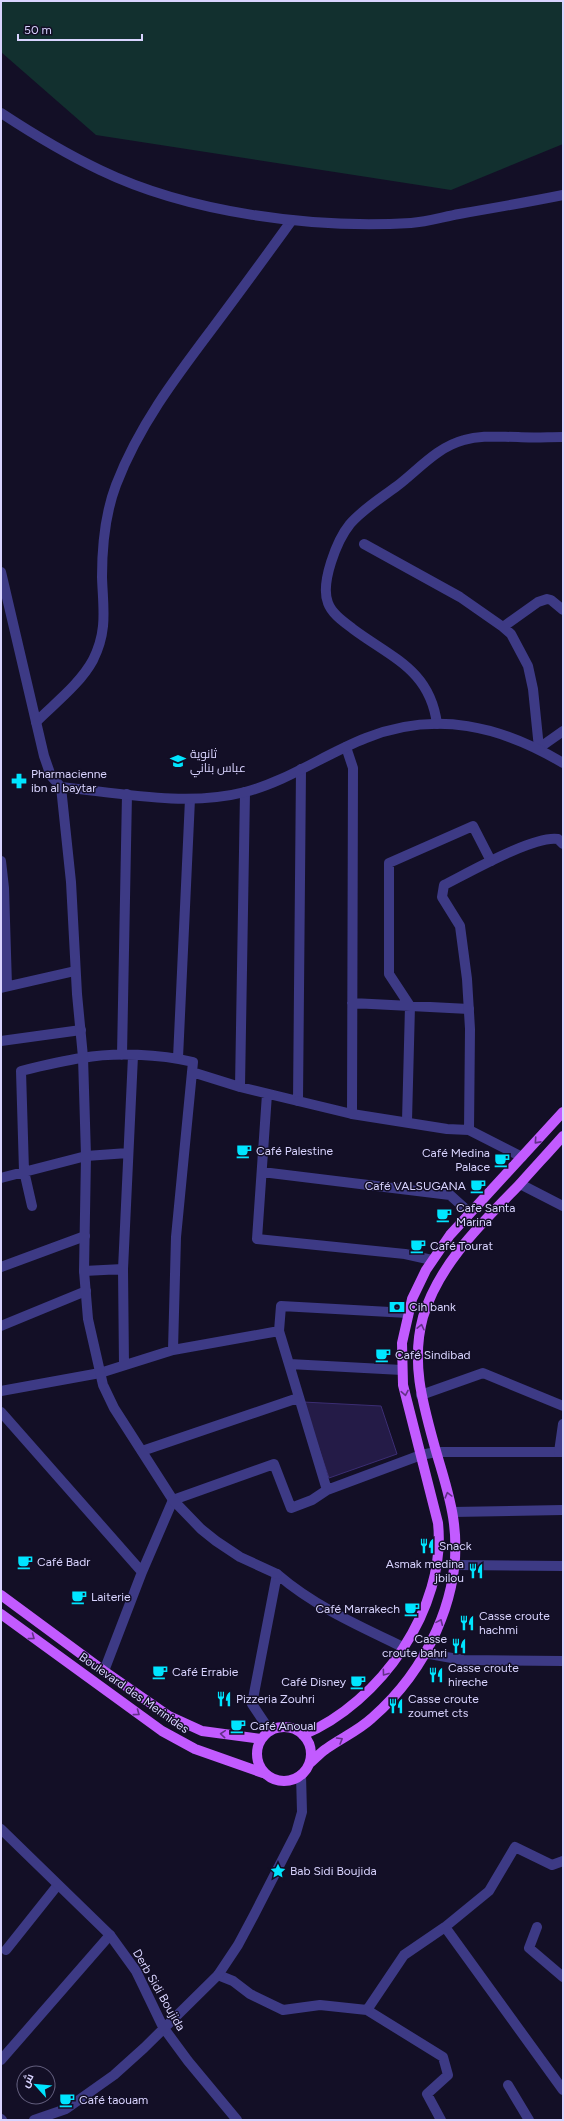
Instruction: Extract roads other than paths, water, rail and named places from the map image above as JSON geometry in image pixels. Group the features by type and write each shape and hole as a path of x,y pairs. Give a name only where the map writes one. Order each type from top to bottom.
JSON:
{"main road":[{"path":"303,1735 338,1715 367,1693 379,1681 403,1646 425,1605 432,1588 438,1562 438,1523 407,1402 402,1370 402,1342 412,1299 432,1260 450,1236 563,1112"},
{"path":"309,1764 311,1754 309,1743 296,1729 278,1727 261,1738 256,1756 263,1772 271,1779 282,1782 292,1781 301,1776 309,1764 324,1749 362,1726 378,1713 405,1682 424,1653 438,1626 448,1601 455,1565 456,1538 453,1512 421,1395 417,1369 418,1343 427,1305 441,1277 460,1249 482,1223 520,1184 563,1136"},
{"name":"Boulevard des Merinides","path":"1,1595 104,1671 169,1716 190,1726 212,1733 261,1738"},
{"name":"Boulevard des Merinides","path":"1,1614 162,1731 195,1749 263,1772"}],"street":[{"path":"1,112 41,139 102,171 158,192 217,208 292,220 365,224 413,223 563,195"},
{"path":"36,722 81,677 93,660 100,641 105,622 102,578 107,518 116,486 136,441 163,393 292,220"},
{"path":"438,724 433,702 428,691 414,672 346,624 334,613 328,603 325,590 328,574 338,544 350,523 450,445 482,436 563,437"},
{"path":"364,544 460,597 503,627 514,640 528,666 533,689 539,748"},
{"path":"1,572 44,756 51,776 60,787 71,882 75,971 83,1057 86,1156 84,1271 88,1319 103,1385 114,1408 173,1500 201,1529 240,1557 277,1574 294,1589 353,1623 403,1646"},
{"path":"503,627 538,602 546,599 554,602 563,610"},
{"path":"60,787 190,799 220,797 245,792 301,769 346,747 380,734 419,725 438,724 474,726 499,732 539,748 563,763"},
{"path":"539,748 563,731"},
{"path":"346,747 353,768 352,1114"},
{"path":"298,1101 301,769"},
{"path":"240,1087 245,792"},
{"path":"122,1055 127,794"},
{"path":"178,1058 190,799"},
{"path":"407,1121 410,1006 389,974 389,863 473,826 491,860"},
{"path":"468,1130 468,979 460,926 442,896 442,891 444,885 491,860 544,839 558,839 563,844"},
{"path":"1,861 4,888 4,987 75,971"},
{"path":"352,1003 469,1009"},
{"path":"1,1041 81,1030"},
{"path":"32,1206 24,1171 21,1071 83,1057 122,1055 178,1058 193,1062 176,1237 173,1350"},
{"path":"124,1365 124,1269 133,1056"},
{"path":"192,1072 240,1087 352,1114 407,1121 447,1129 468,1130 522,1157"},
{"path":"267,1094 257,1239 406,1254 432,1260"},
{"path":"1,1178 86,1156 128,1153"},
{"path":"262,1172 450,1195 470,1213"},
{"path":"520,1184 563,1206"},
{"path":"1,1267 85,1236"},
{"path":"84,1271 124,1269"},
{"path":"1,1326 86,1291"},
{"path":"327,1490 298,1398 280,1331 281,1306 408,1313"},
{"path":"1,1391 100,1373 173,1350 280,1331"},
{"path":"289,1364 402,1370"},
{"path":"421,1395 483,1373 563,1406"},
{"path":"142,1451 298,1398"},
{"path":"1,1412 142,1572"},
{"path":"104,1671 142,1572 173,1500 274,1464 291,1508 312,1500 327,1490 421,1455 436,1452 561,1452 563,1424"},
{"path":"453,1512 563,1510"},
{"path":"455,1565 563,1566"},
{"path":"270,1731 252,1704 277,1574"},
{"path":"424,1653 462,1660 563,1662"},
{"path":"34,2120 66,2109 82,2099 144,2048 163,2027 218,1975 238,1945 296,1833 302,1812 301,1776"},
{"name":"Derb Sidi Boujida","path":"1,1829 57,1886 110,1935 136,1971 163,2027 188,2061 237,2120"},
{"path":"367,2010 404,1955 445,1927 489,1891 515,1847 552,1865 563,1861"},
{"path":"6,1950 57,1886"},
{"path":"445,1927 563,2090"},
{"path":"537,1927 529,1948 563,1977"},
{"path":"1,2060 110,1935"},
{"path":"218,1975 232,1981 250,1994 282,2010 320,2005 367,2010 443,2057 448,2075 427,2094 441,2120"},
{"path":"508,2085 529,2120"}],"place":[{"name":"ثانوية عباس بناني","path":"178,761"},
{"name":"Pharmacienne ibn al baytar","path":"19,781"},
{"name":"Café Palestine","path":"244,1151"},
{"name":"Café Medina Palace","path":"502,1160"},
{"name":"Café VALSUGANA","path":"478,1186"},
{"name":"Cafe Santa Marina","path":"444,1215"},
{"name":"Café Tourat","path":"418,1246"},
{"name":"Cih bank","path":"397,1307"},
{"name":"Café Sindibad","path":"383,1355"},
{"name":"Snack","path":"427,1546"},
{"name":"Café Badr","path":"25,1562"},
{"name":"Asmak medina jbilou","path":"476,1571"},
{"name":"Laiterie","path":"79,1597"},
{"name":"Café Marrakech","path":"412,1609"},
{"name":"Casse croute hachmi","path":"467,1623"},
{"name":"Casse croute bahri","path":"459,1646"},
{"name":"Café Errabie","path":"160,1672"},
{"name":"Casse croute hireche","path":"436,1675"},
{"name":"Café Disney","path":"358,1682"},
{"name":"Pizzeria Zouhri","path":"224,1699"},
{"name":"Casse croute zoumet cts","path":"396,1706"},
{"name":"Café Anoual","path":"238,1726"},
{"name":"Bab Sidi Boujida","path":"278,1871"},
{"name":"Café taouam","path":"67,2100"}]}
